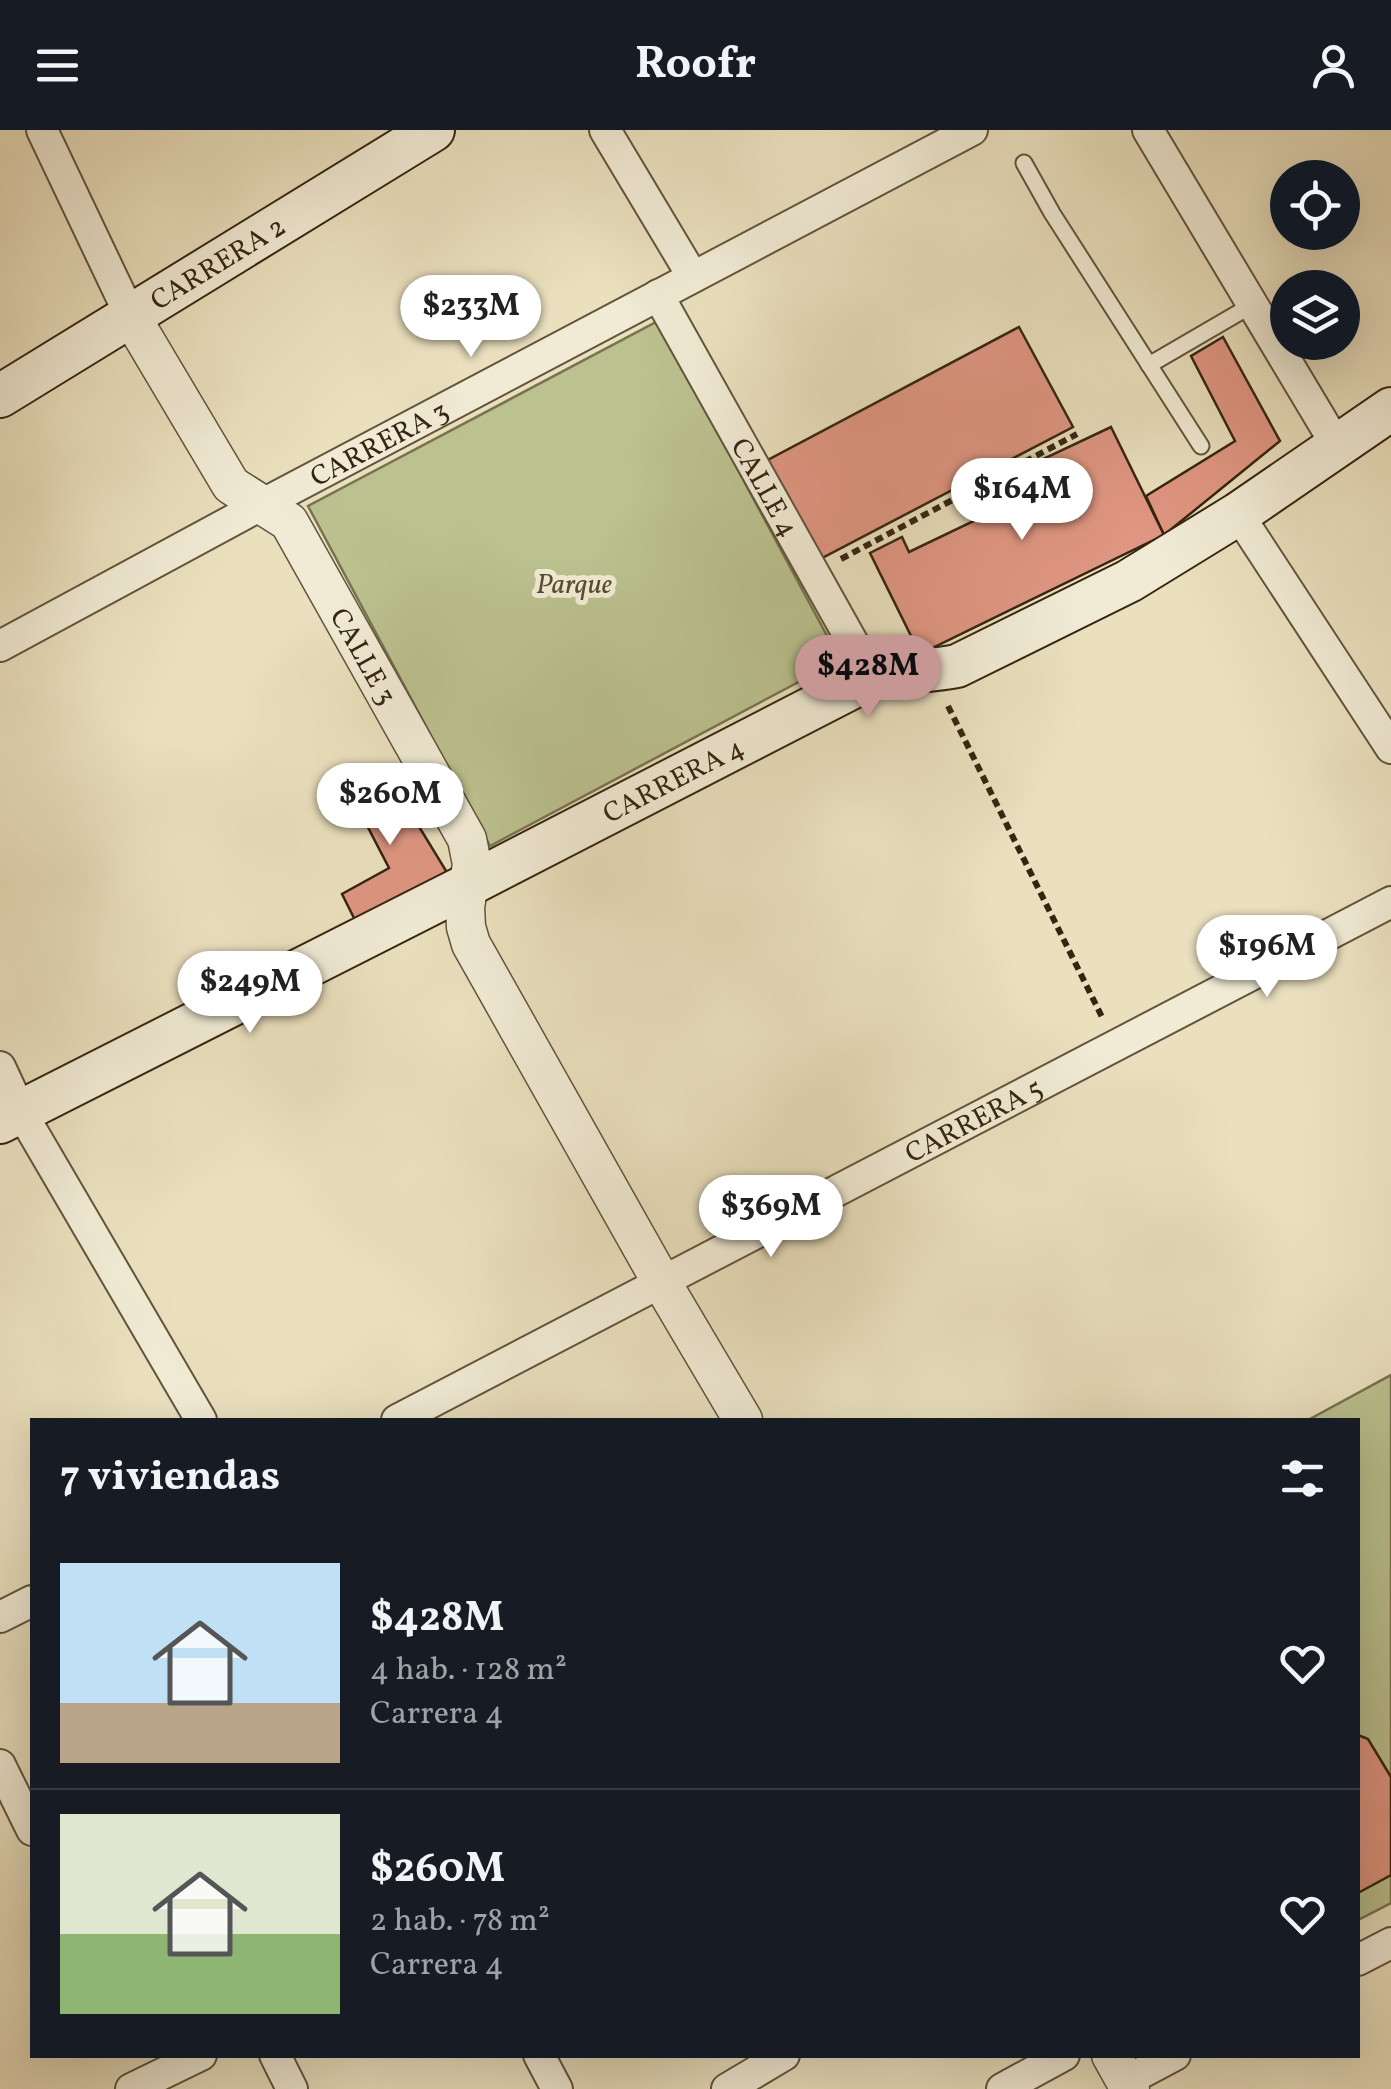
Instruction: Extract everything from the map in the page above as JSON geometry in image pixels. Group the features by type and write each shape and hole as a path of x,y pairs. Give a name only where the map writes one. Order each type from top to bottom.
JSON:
{"main road":[{"name":"CARRERA 2","path":"0,396 432,130"},
{"name":"CARRERA 4","path":"10,1117 872,677 900,670 931,671 957,666 1130,581 1238,514 1391,410"}],"street":[{"name":"CALLE 3","path":"42,130 130,315 231,486 289,522 467,839 472,864 466,927 472,944 742,1418"},
{"path":"605,130 693,277"},
{"name":"CARRERA 3","path":"0,646 972,130"},
{"path":"1148,130 1337,446"},
{"name":"CALLE 4","path":"658,295 872,677"},
{"path":"1238,514 1391,748"},
{"name":"CARRERA 5","path":"401,1418 1391,902"},
{"path":"0,1067 10,1117 201,1418"},
{"path":"0,1617 30,1603"},
{"path":"0,1765 30,1826"},
{"path":"1360,1959 1391,1943"},
{"path":"145,2074 192,2058"},
{"path":"276,2058 292,2089"},
{"path":"541,2058 558,2089"},
{"path":"727,2089 779,2058"},
{"path":"1002,2089 1059,2058"},
{"path":"1122,2075 1167,2058"}],"lane":[{"path":"1024,163 1201,446"},
{"path":"1149,365 1252,304"}],"path":[{"path":"813,573 1077,434"},
{"path":"931,671 1116,1046"}],"green space":[{"name":"Parque","path":"658,321 840,660 490,846 308,506"},
{"path":"1391,1375 1391,1903 1360,1919 1360,1418 1312,1418"}],"building":[{"path":"1019,327 1073,427 822,558 764,462"},
{"path":"1223,337 1280,441 1164,535 1146,496 1235,441 1191,356"},
{"path":"1111,427 1164,535 920,654 870,553 902,537 909,552 1009,504 1003,478"},
{"path":"382,766 448,874 358,926 342,894 389,868 345,783"},
{"path":"1360,1736 1368,1739 1391,1777 1391,1875 1360,1892"}]}
